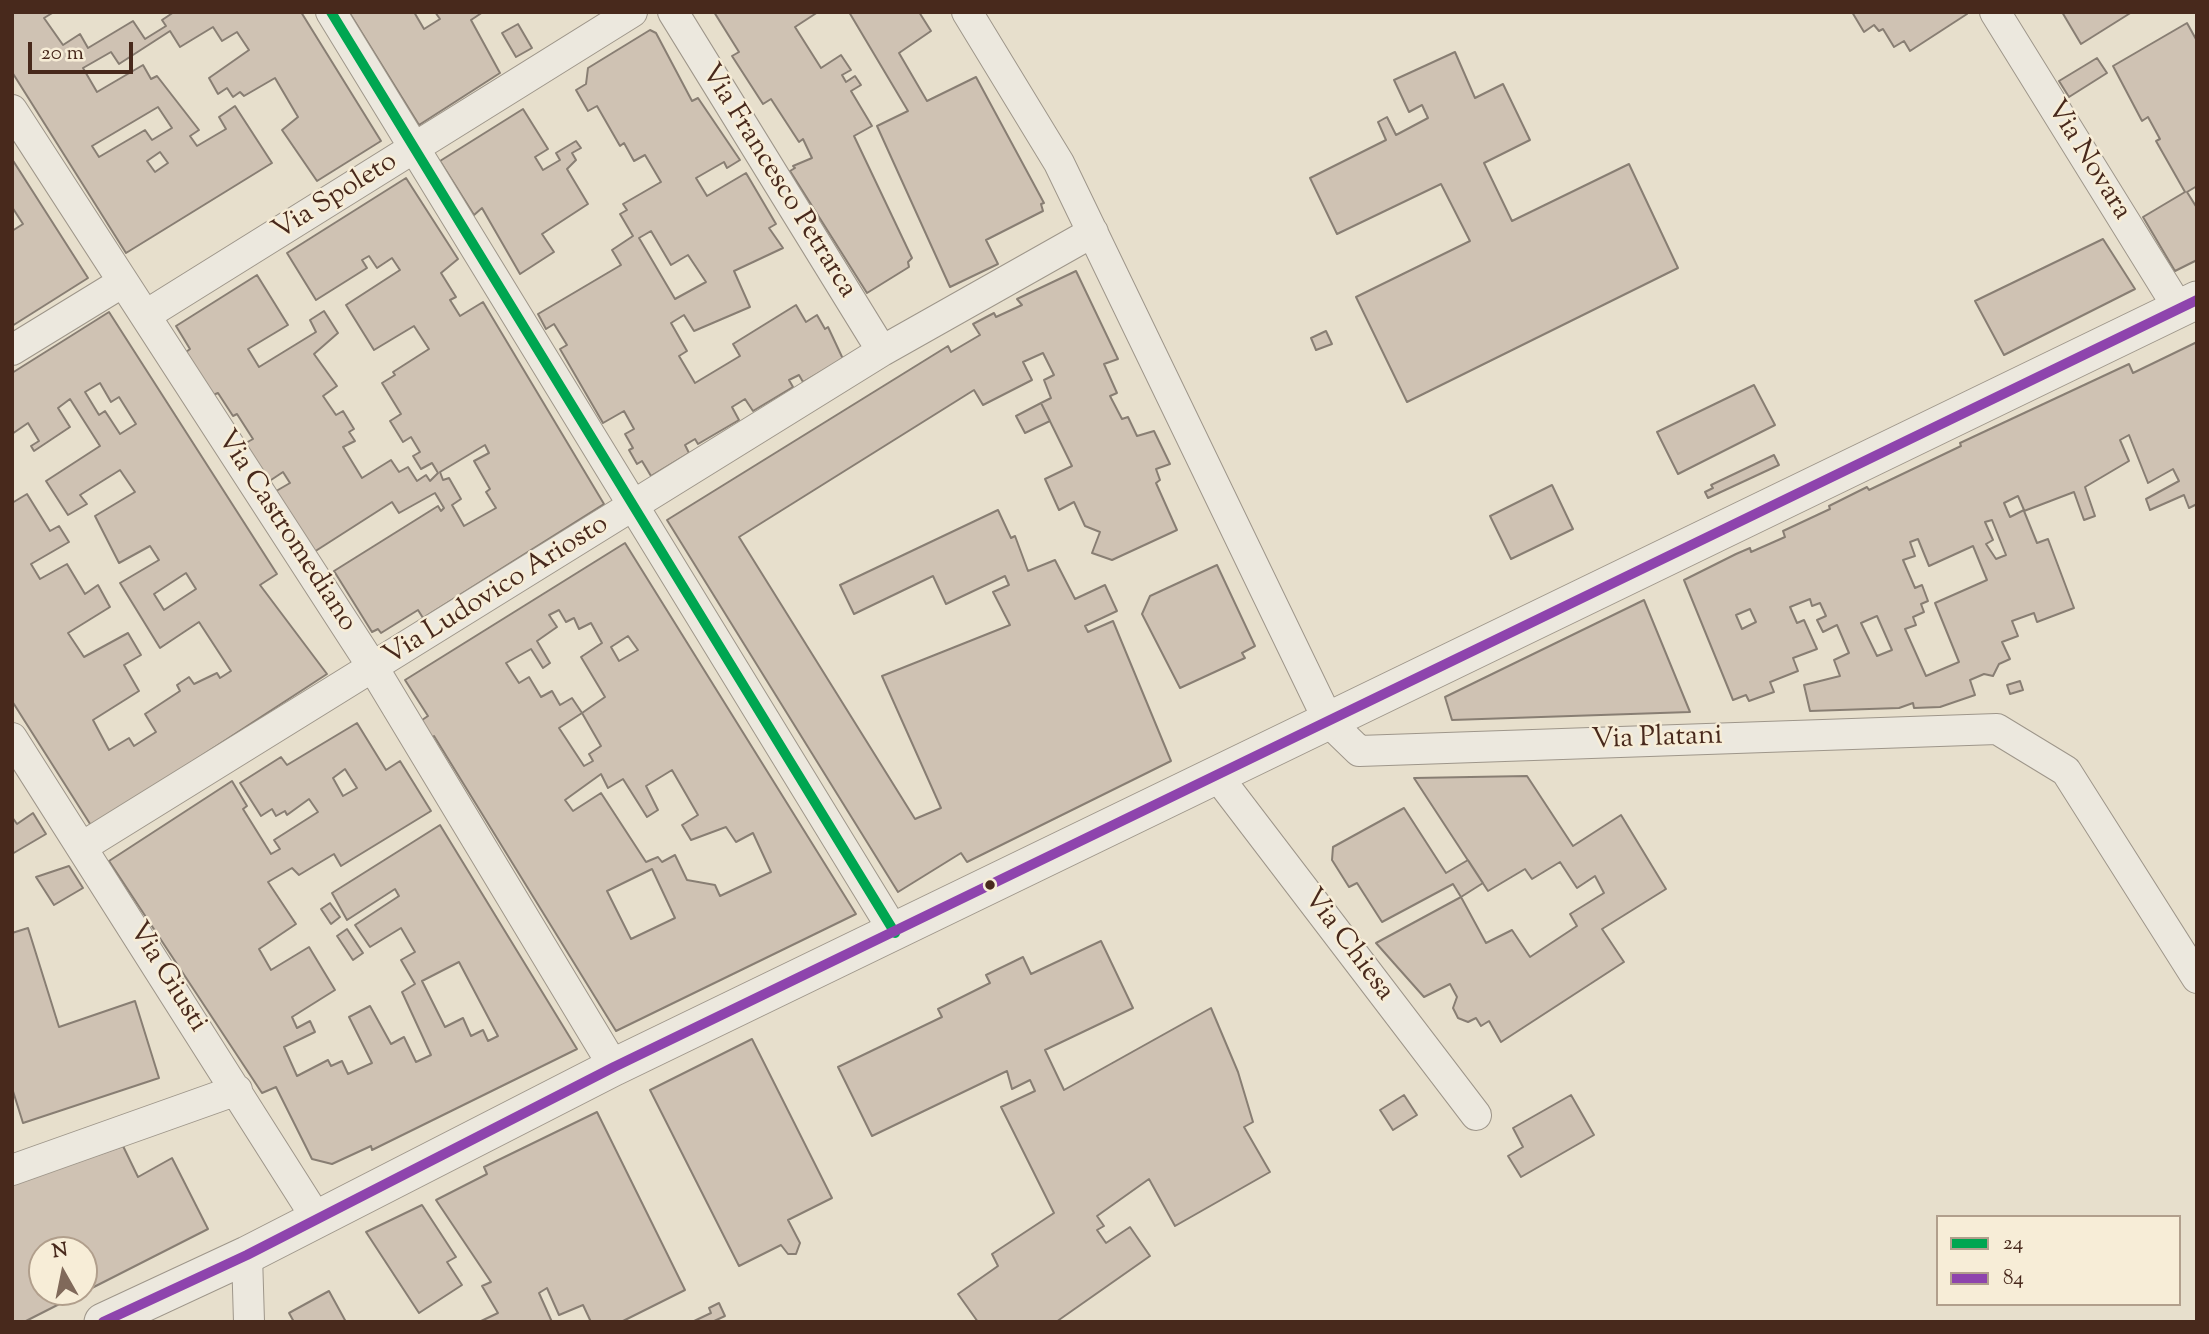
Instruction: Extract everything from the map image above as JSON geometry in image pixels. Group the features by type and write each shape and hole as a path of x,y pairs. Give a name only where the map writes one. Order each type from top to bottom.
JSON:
{"street":[{"path":"331,12 895,933"},
{"name":"Via Spoleto","path":"146,315 632,12"},
{"name":"Via Francesco Petrarca","path":"673,12 882,351"},
{"path":"967,12 1059,163 1329,722"},
{"name":"Via Novara","path":"1995,12 2188,305"},
{"name":"Via Castromediano","path":"13,113 373,669 614,1067"},
{"name":"Via Ludovico Ariosto","path":"82,847 882,351 1093,232"},
{"path":"12,350 123,282"},
{"path":"103,1322 247,1255 614,1067 2188,305"},
{"name":"Via Platani","path":"1329,722 1359,751 1997,729 2066,771 2197,978"},
{"name":"Via Giusti","path":"12,738 317,1219"},
{"name":"Via Chiesa","path":"1217,777 1476,1115"},
{"path":"12,1170 237,1090"},
{"path":"247,1255 248,1322"}],"building":[{"path":"12,12 54,12 44,18 63,45 80,34 88,48 133,21 145,39 166,26 162,20 174,12 301,12 381,141 317,181 282,130 298,117 275,78 244,96 240,92 233,97 227,88 218,94 209,78 249,50 237,32 222,41 213,27 180,47 170,31 119,64 111,52 83,68 97,92 143,65 151,79 157,76 199,130 190,136 197,146 226,129 219,117 235,106 272,163 126,253 12,72","holes":["158,107 172,128 152,140 145,130 99,157 92,146","160,152 168,163 155,172 147,161"]},
{"path":"349,12 414,12 424,29 440,19 435,12 483,12 471,20 500,73 419,125"},
{"path":"714,12 818,12 795,27 821,68 841,55 851,70 842,75 846,82 855,76 861,85 851,91 872,126 854,136 912,258 908,262 909,267 867,293 790,171 795,168 793,166 812,158 803,139 799,142 771,99 763,104 732,56 739,52"},
{"path":"849,12 919,12 931,31 899,53 927,101 976,77 1044,203 1041,204 1043,211 986,240 998,264 950,287 877,126 908,111"},
{"path":"1852,12 1967,14 1910,51 1904,41 1894,47 1883,29 1879,31 1874,25 1864,32"},
{"path":"2062,12 2132,12 2081,44"},
{"path":"2187,23 2197,41 2197,186 2187,192 2197,208 2197,260 2175,271 2143,217 2185,192 2156,141 2160,139 2148,117 2142,121 2113,66"},
{"path":"518,24 532,48 516,57 502,33"},
{"path":"650,30 656,33 692,101 698,98 740,160 727,168 724,162 696,178 707,196 746,173 776,224 769,228 783,248 734,271 750,307 694,331 684,315 671,323 687,351 679,356 695,383 740,356 733,344 796,305 806,322 817,315 825,329 828,327 843,359 803,382 799,375 789,380 793,387 753,411 745,399 732,407 739,420 698,444 695,439 685,445 689,453 651,476 642,461 637,464 629,450 633,448 625,434 634,429 624,411 603,423 560,349 567,345 554,324 546,329 538,314 621,265 612,250 633,236 620,214 627,210 623,204 661,182 645,155 634,161 624,143 620,146 597,106 588,111 576,90 586,84 588,68","holes":["651,231 671,265 688,255 706,282 675,299 639,238"]},
{"path":"1455,52 1475,98 1503,84 1530,140 1484,163 1512,221 1629,164 1678,268 1407,402 1356,297 1470,241 1441,184 1337,234 1310,178 1386,140 1378,122 1387,117 1396,135 1428,118 1422,105 1409,112 1394,80"},
{"path":"2097,58 2107,73 2069,97 2059,81"},
{"path":"523,109 548,149 535,157 543,170 560,160 556,153 576,141 581,148 572,153 576,160 567,169 588,204 542,234 554,252 520,274 482,208 474,215 440,161"},
{"path":"12,159 88,278 12,326 12,231 23,224 12,207"},
{"path":"406,178 458,259 441,273 456,297 450,300 460,316 483,302 604,504 423,618 418,610 381,633 378,629 372,632 334,571 438,506 441,511 444,508 435,493 399,513 392,502 314,552 271,494 290,483 283,472 268,482 244,444 253,439 237,414 233,416 218,393 213,395 186,352 190,349 176,326 257,275 288,325 248,349 259,367 316,332 310,320 324,311 338,333 314,354 337,386 323,396 336,415 343,411 354,429 349,432 355,441 343,447 362,478 391,460 399,472 408,467 417,481 426,475 430,481 438,473 432,463 421,469 413,456 420,452 411,437 403,442 390,421 401,414 382,383 395,375 393,372 429,349 414,326 374,350 346,305 400,270 392,258 377,268 369,256 362,260 367,268 316,300 287,253","holes":["485,445 489,453 474,461 490,489 486,492 496,508 464,526 452,505 461,499 449,478 443,480 440,472"]},
{"path":"2103,239 2135,289 2004,355 1975,301"},
{"path":"1076,271 1118,359 1104,364 1117,393 1110,396 1122,419 1128,417 1137,436 1154,431 1170,464 1156,469 1160,480 1156,483 1177,530 1112,560 1092,553 1100,532 1085,526 1074,502 1059,510 1045,479 1072,466 1041,403 1051,398 1044,380 1054,375 1043,353 1023,362 1032,380 983,405 974,390 739,537 915,819 941,808 882,676 1010,625 993,592 1009,585 1005,576 946,604 933,576 854,614 840,585 998,510 1011,538 1015,536 1028,571 1055,560 1075,599 1105,585 1117,611 1085,626 1088,632 1113,621 1171,761 967,862 961,853 898,892 667,520 948,346 951,352 980,335 973,324 994,313 996,317 1022,305 1017,299"},
{"path":"109,312 277,574 260,585 327,674 92,827 12,701 12,503 27,494 50,531 59,526 69,542 31,564 40,579 67,564 85,594 98,585 110,607 68,633 84,657 128,633 141,655 124,665 139,691 93,720 109,750 129,738 134,746 156,732 145,714 180,691 177,685 189,677 194,684 217,673 220,678 231,671 199,622 160,648 120,583 159,560 150,546 119,563 95,516 135,492 120,470 80,495 87,504 68,515 46,481 100,446 70,399 58,408 70,427 34,451 31,446 39,441 28,423 12,434 12,373","holes":["100,383 111,402 119,397 136,424 120,434 105,411 99,415 85,392","186,573 196,589 164,610 154,594"]},
{"path":"1326,331 1332,344 1316,350 1311,338"},
{"path":"2197,342 2197,504 2189,508 2184,495 2150,510 2146,499 2179,481 2173,469 2148,483 2129,435 2120,440 2129,461 2085,487 2095,516 2084,520 2074,492 2024,511 2037,543 2048,539 2074,608 2037,622 2034,613 2012,621 2018,636 2002,642 2010,659 1999,664 1993,676 1984,674 1970,680 1975,695 1940,707 1914,708 1913,703 1899,708 1810,711 1804,685 1840,676 1834,660 1849,653 1837,625 1823,632 1817,620 1826,616 1820,603 1812,606 1810,599 1790,607 1797,623 1804,620 1817,649 1793,658 1798,671 1770,682 1774,692 1749,701 1746,695 1733,700 1684,580 1750,548 1751,552 1785,537 1783,531 1830,509 1829,506 1867,487 1869,490 1961,446 1960,443 2129,364 2133,373","holes":["2018,496 2024,510 2010,517 2004,503","1992,520 2006,555 1996,559 1986,544 1993,540 1985,522","1918,539 1929,566 1973,546 1987,580 1935,603 1959,662 1926,676 1905,629 1916,625 1913,617 1924,612 1921,604 1928,601 1922,585 1915,588 1903,560 1915,556 1910,542","1750,609 1756,622 1742,629 1736,615","1877,616 1892,650 1877,656 1861,623"]},
{"path":"1754,385 1775,425 1678,474 1657,432"},
{"path":"1041,403 1050,421 1025,433 1016,416"},
{"path":"1774,455 1779,465 1708,498 1705,492 1713,488 1711,485"},
{"path":"1552,485 1573,529 1511,559 1490,516"},
{"path":"625,543 856,914 616,1031 434,736 429,739 419,722 428,716 405,680","holes":["559,610 566,622 574,618 579,629 591,623 602,643 581,657 605,697 582,713 572,698 560,705 552,691 541,697 529,677 519,683 506,663 531,649 543,668 550,663 537,641 557,627 549,615","628,636 638,650 619,661 611,647","582,713 601,746 589,754 593,761 584,766 559,728","672,770 698,815 682,825 691,840 726,827 736,842 753,833 771,872 720,896 715,885 687,880 675,855 662,862 658,857 646,862 601,793 573,811 565,800 601,774 608,788 623,779 647,817 658,810 646,786","652,869 675,918 631,939 607,891"]},
{"path":"1217,565 1255,646 1242,653 1245,658 1180,688 1142,614 1150,596"},
{"path":"1644,600 1690,712 1452,720 1445,697"},
{"path":"2020,681 2023,690 2010,694 2007,685"},
{"path":"357,723 386,770 400,761 431,811 341,866 334,854 299,875 292,868 268,882 296,924 259,949 271,970 309,947 335,990 292,1017 297,1028 310,1021 315,1032 284,1047 297,1076 328,1060 331,1066 342,1061 348,1074 372,1063 349,1017 370,1006 391,1044 404,1037 416,1062 431,1055 402,992 415,984 401,960 415,952 401,928 370,947 355,925 399,896 395,889 347,920 332,893 440,825 577,1049 372,1150 371,1146 332,1164 312,1159 276,1087 262,1093 109,861 232,781 247,806 243,809 271,854 280,849 274,840 318,812 309,799 287,815 285,811 276,816 272,809 261,816 240,783 281,757 287,765","holes":["345,769 357,788 343,796 333,778","459,962 498,1036 488,1041 483,1030 471,1036 463,1018 445,1027 422,981"]},
{"path":"1527,776 1573,846 1621,815 1666,889 1602,929 1624,962 1501,1042 1489,1021 1481,1026 1476,1018 1468,1022 1458,1018 1453,1008 1457,997 1450,984 1424,997 1376,943 1461,897 1486,943 1512,930 1530,957 1577,926 1570,914 1604,893 1595,876 1577,888 1560,862 1532,879 1525,869 1488,891 1414,778"},
{"path":"1404,808 1446,873 1468,860 1483,883 1461,897 1453,884 1382,922 1357,883 1349,887 1332,860 1333,847"},
{"path":"33,813 46,834 12,854 12,817 17,824"},
{"path":"69,866 83,888 54,905 36,877"},
{"path":"330,903 340,917 331,924 321,909"},
{"path":"28,928 59,1027 135,1001 159,1078 23,1123 12,1088 12,933"},
{"path":"347,929 363,953 353,960 337,936"},
{"path":"1101,941 1133,1008 1045,1050 1064,1090 1211,1008 1238,1072 1253,1122 1244,1127 1270,1172 1175,1226 1149,1179 1097,1216 1104,1226 1097,1230 1106,1243 1130,1227 1150,1256 1056,1322 978,1322 958,1294 998,1266 992,1254 1054,1213 1001,1107 1035,1091 1030,1080 1012,1089 1007,1071 872,1136 838,1067 942,1017 938,1009 990,983 986,975 1023,957 1031,974"},
{"path":"752,1039 832,1198 788,1220 800,1243 796,1254 788,1254 781,1245 739,1266 650,1090"},
{"path":"1404,1095 1417,1115 1393,1130 1380,1110"},
{"path":"1571,1095 1594,1135 1521,1177 1508,1156 1523,1147 1513,1128"},
{"path":"597,1112 685,1290 621,1322 591,1322 583,1305 559,1315 547,1288 539,1293 552,1322 479,1322 498,1313 482,1286 491,1282 436,1200 487,1174 484,1167"},
{"path":"123,1146 138,1177 172,1158 208,1229 98,1285 98,1236 28,1236 28,1306 55,1306 24,1322 12,1322 12,1184"},
{"path":"422,1205 456,1257 447,1262 462,1285 419,1313 366,1232"},
{"path":"329,1291 346,1322 294,1322 289,1313"},
{"path":"719,1303 725,1316 712,1322 692,1322 711,1313 709,1308"}],"transit line":[{"name":"24","path":"331,12 895,933"},
{"name":"84","path":"103,1322 247,1255 614,1067 2197,300"}]}
